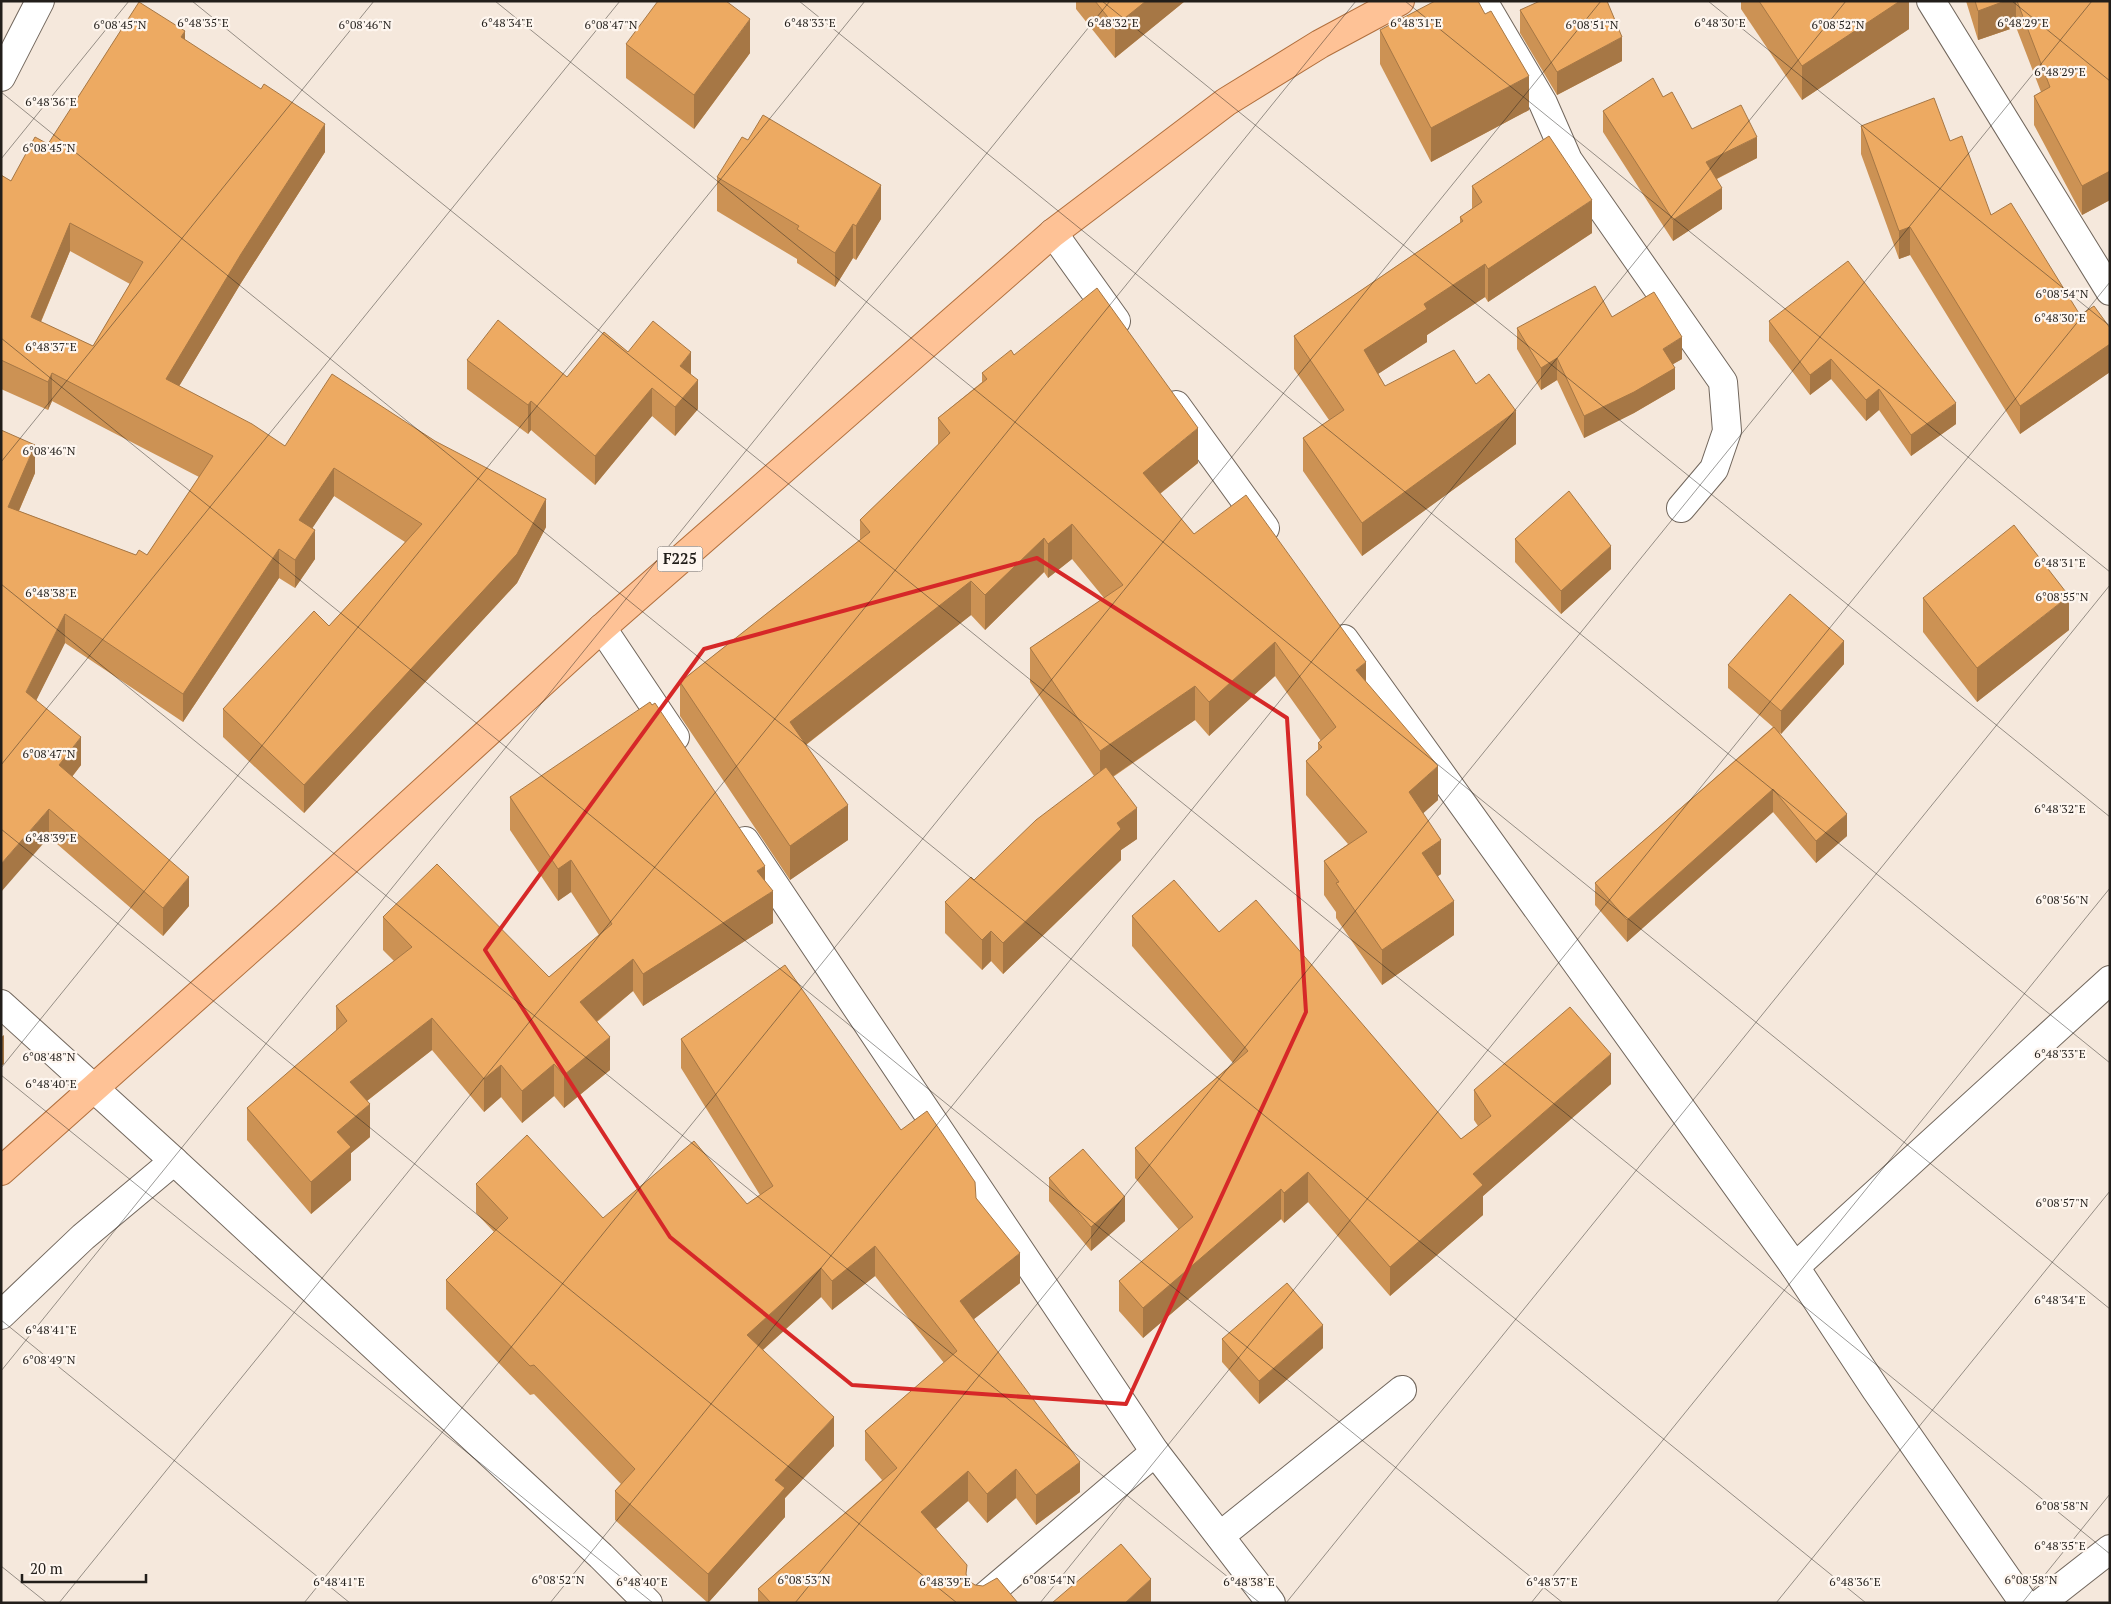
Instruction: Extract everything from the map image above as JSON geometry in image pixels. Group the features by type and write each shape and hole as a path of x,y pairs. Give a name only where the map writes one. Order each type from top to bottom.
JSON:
{"main road":[{"name":"F225","path":"1,1171 288,916 602,628 1053,233 1226,102 1320,44 1400,1"}],"street":[{"path":"1,77 40,1"},
{"path":"1483,1 1543,103 1568,160 1723,382 1727,430 1714,468 1681,508"},
{"path":"1931,1 2110,292"},
{"path":"1053,233 1128,338"},
{"path":"1163,387 1279,548"},
{"path":"1331,621 1795,1267 1882,1398 2024,1603"},
{"path":"602,628 690,760"},
{"path":"729,817 1154,1452 1271,1603"},
{"path":"1795,1267 2110,980"},
{"path":"1,1004 174,1161 648,1603"},
{"path":"1,1315 83,1237 174,1161"},
{"path":"1220,1536 1402,1390"},
{"path":"981,1600 1154,1452"},
{"path":"2042,1603 2110,1549"}],"highlighted area":[{"path":"1037,558 1287,718 1306,1012 1126,1404 852,1385 670,1237 485,950 704,649"}],"building":[{"path":"658,1 726,1 750,19 694,95 626,44"},
{"path":"1095,1 1146,1 1115,26"},
{"path":"1435,1 1478,1 1485,14 1491,11 1529,76 1431,128 1380,30"},
{"path":"1540,1 1607,1 1622,37 1557,72 1520,10"},
{"path":"1759,1 1900,1 1802,66"},
{"path":"1975,1 2005,1 1978,11"},
{"path":"2017,1 2110,1 2110,171 2082,186 2034,96 2050,87"},
{"path":"139,2 185,31 181,37 261,89 264,84 325,124 241,254 166,379 252,424 285,446 332,374 435,441 546,499 517,554 304,785 223,709 314,611 329,626 422,524 334,468 299,520 315,530 295,560 279,549 183,694 65,614 26,692 81,737 59,765 189,877 163,908 49,809 1,864 1,430 35,445 8,507 136,555 139,550 147,555 213,456 52,373 48,382 1,360 1,175 11,181 35,137 48,144","holes":["70,223 143,262 93,346 31,317"]},
{"path":"1653,78 1663,97 1672,92 1692,129 1741,105 1757,137 1706,162 1722,188 1673,220 1603,111"},
{"path":"1934,98 1950,141 1962,136 1991,215 2011,203 2080,315 2094,306 2110,328 2110,344 2020,406 1910,227 1899,231 1861,126"},
{"path":"763,115 881,185 856,226 853,224 835,253 797,229 799,226 717,177 742,137 748,140"},
{"path":"1549,136 1592,200 1488,269 1485,264 1424,304 1427,309 1364,350 1385,386 1454,350 1476,384 1489,374 1516,411 1362,523 1303,438 1344,410 1294,336 1463,221 1460,217 1482,202 1472,186"},
{"path":"1848,261 1956,403 1911,435 1879,389 1866,400 1831,359 1810,375 1769,321"},
{"path":"1595,286 1612,317 1654,292 1682,337 1663,349 1675,368 1634,392 1584,416 1557,358 1541,368 1517,328"},
{"path":"1097,288 1198,428 1143,473 1194,534 1246,495 1366,662 1356,670 1438,766 1409,792 1441,840 1422,853 1454,901 1382,950 1336,883 1339,882 1324,861 1367,832 1306,761 1322,747 1318,743 1336,727 1275,642 1209,702 1195,686 1100,751 1030,648 1123,585 1072,524 1048,544 1044,538 985,595 971,581 790,722 848,805 790,846 680,682 870,532 860,520 950,433 938,418 987,379 982,373 1011,350 1014,355"},
{"path":"498,320 567,377 604,332 628,352 653,321 691,352 680,366 698,380 675,407 652,388 595,456 531,401 528,405 467,360"},
{"path":"1569,491 1611,546 1561,591 1515,539"},
{"path":"2014,525 2069,596 1977,668 1923,598"},
{"path":"1790,594 1844,641 1781,711 1728,665"},
{"path":"650,702 652,705 655,703 765,866 757,871 773,891 643,974 633,959 580,1002 610,1037 564,1075 554,1064 522,1091 501,1065 484,1079 432,1018 350,1082 370,1104 337,1132 351,1147 311,1182 247,1108 347,1021 336,1006 412,947 383,917 437,864 549,977 612,924 571,860 558,869 510,797"},
{"path":"1774,727 1847,814 1816,841 1773,789 1627,920 1595,883"},
{"path":"1106,767 1137,808 1117,823 1121,829 1003,943 991,931 982,940 945,902 971,877 974,880 1036,820"},
{"path":"1174,880 1219,932 1256,900 1461,1139 1491,1116 1474,1090 1570,1007 1611,1054 1473,1174 1483,1185 1390,1267 1308,1172 1284,1193 1281,1189 1143,1308 1119,1281 1193,1217 1135,1148 1248,1051 1132,916"},
{"path":"785,965 901,1130 927,1111 975,1182 976,1198 1020,1253 960,1301 1080,1462 1036,1495 1016,1469 987,1494 968,1471 921,1512 967,1565 966,1574 969,1581 975,1585 983,1586 997,1578 1018,1603 771,1603 758,1589 897,1468 865,1431 957,1351 875,1246 832,1281 821,1268 747,1335 834,1417 775,1480 785,1488 708,1574 615,1491 635,1469 534,1365 530,1366 446,1280 508,1218 476,1184 527,1135 603,1218 694,1141 747,1204 773,1186 681,1039"},
{"path":"1083,1149 1125,1197 1091,1227 1049,1178"},
{"path":"1287,1283 1323,1325 1259,1381 1222,1339"},
{"path":"1121,1544 1151,1579 1125,1603 1052,1603"}]}
